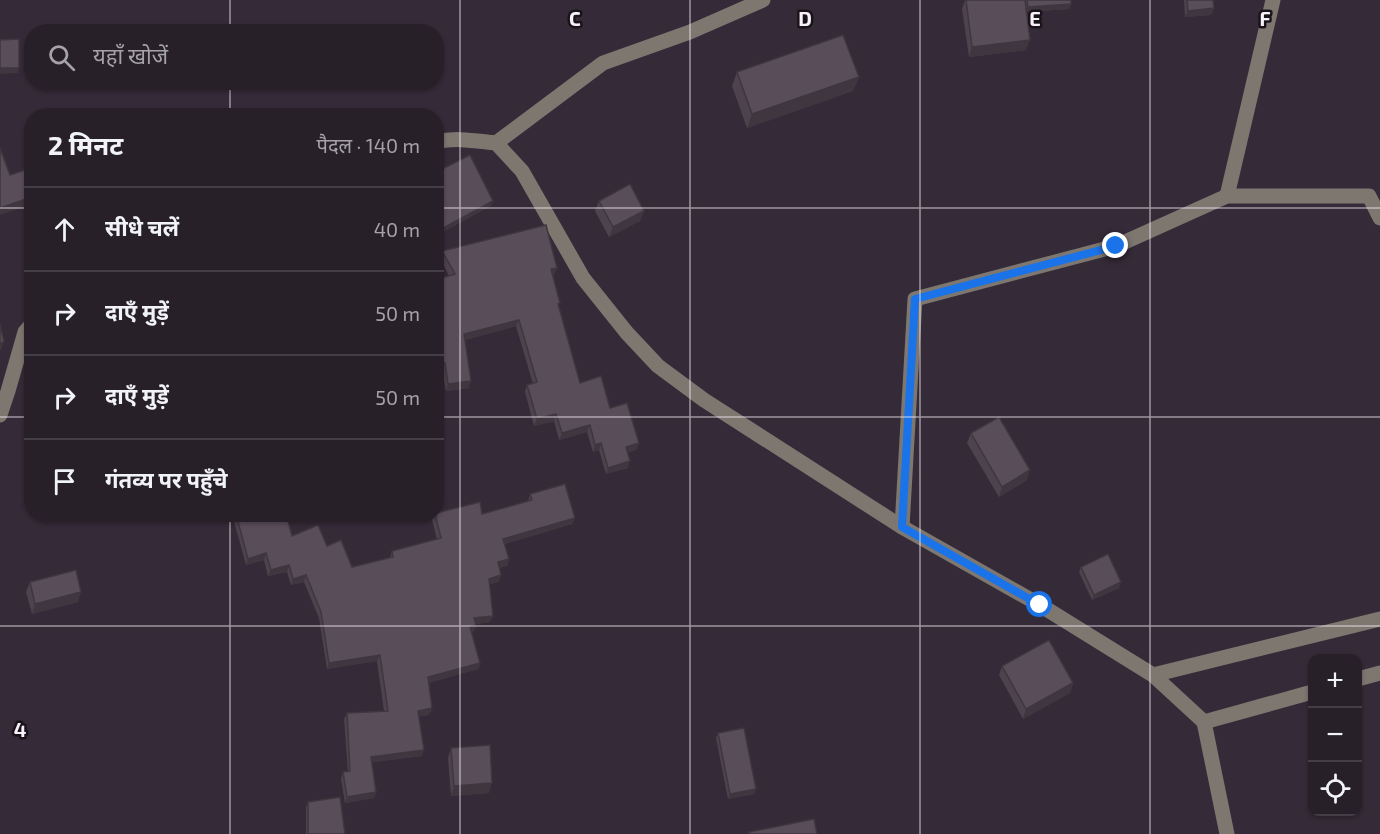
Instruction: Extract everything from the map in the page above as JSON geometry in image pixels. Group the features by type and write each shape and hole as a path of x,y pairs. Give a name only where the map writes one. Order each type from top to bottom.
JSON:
{"street":[{"path":"496,143 603,63 690,32 763,0"},
{"path":"1227,196 1273,0"},
{"path":"444,140 496,143 522,171 583,278 627,333 658,366 704,400 902,527 1040,605 1153,675 1204,722 1227,834"},
{"path":"902,527 915,299 1116,246 1227,196 1369,196 1380,218"},
{"path":"0,415 24,336"},
{"path":"1153,675 1380,619"},
{"path":"1362,678 1380,673"},
{"path":"1204,722 1308,693"}],"building":[{"path":"966,0 1025,0 1030,40 972,47"},
{"path":"1027,0 1071,0 1071,4 1028,7"},
{"path":"1187,0 1213,0 1214,8 1188,11"},
{"path":"843,35 859,77 752,114 737,72"},
{"path":"19,39 19,68 0,68 0,40"},
{"path":"0,148 10,175 24,170 24,200 0,208"},
{"path":"470,155 493,201 444,228 444,168"},
{"path":"630,184 644,211 613,227 599,201"},
{"path":"546,225 557,268 551,269 560,303 558,304 580,383 601,376 610,408 627,403 639,443 626,447 630,461 608,468 601,443 595,445 590,425 562,433 556,414 537,419 527,385 537,382 519,320 464,334 471,381 448,384 444,363 444,277 455,274 444,250"},
{"path":"0,324 4,342 0,343"},
{"path":"999,417 1030,470 1002,487 971,433"},
{"path":"565,484 575,518 503,539 509,559 498,562 501,575 489,579 493,616 474,618 476,625 470,627 480,663 428,677 432,708 418,711 424,750 371,757 376,792 347,797 343,772 350,771 347,713 388,711 380,655 329,663 321,612 306,575 293,579 289,565 271,570 266,553 248,559 238,522 288,522 292,536 318,525 327,546 341,540 352,567 393,557 392,551 441,538 437,522 444,522 444,511 480,502 482,514 532,500 530,494"},
{"path":"1108,554 1121,582 1094,595 1081,567"},
{"path":"76,570 81,592 35,604 30,582"},
{"path":"1049,640 1073,683 1026,709 1002,666"},
{"path":"744,728 756,789 730,794 718,733"},
{"path":"490,745 492,783 454,786 451,748"},
{"path":"340,797 345,834 308,834 308,802"},
{"path":"814,819 817,834 749,834 749,832"}],"route":[{"path":"1040,605 902,527 915,299 1116,246"}]}
